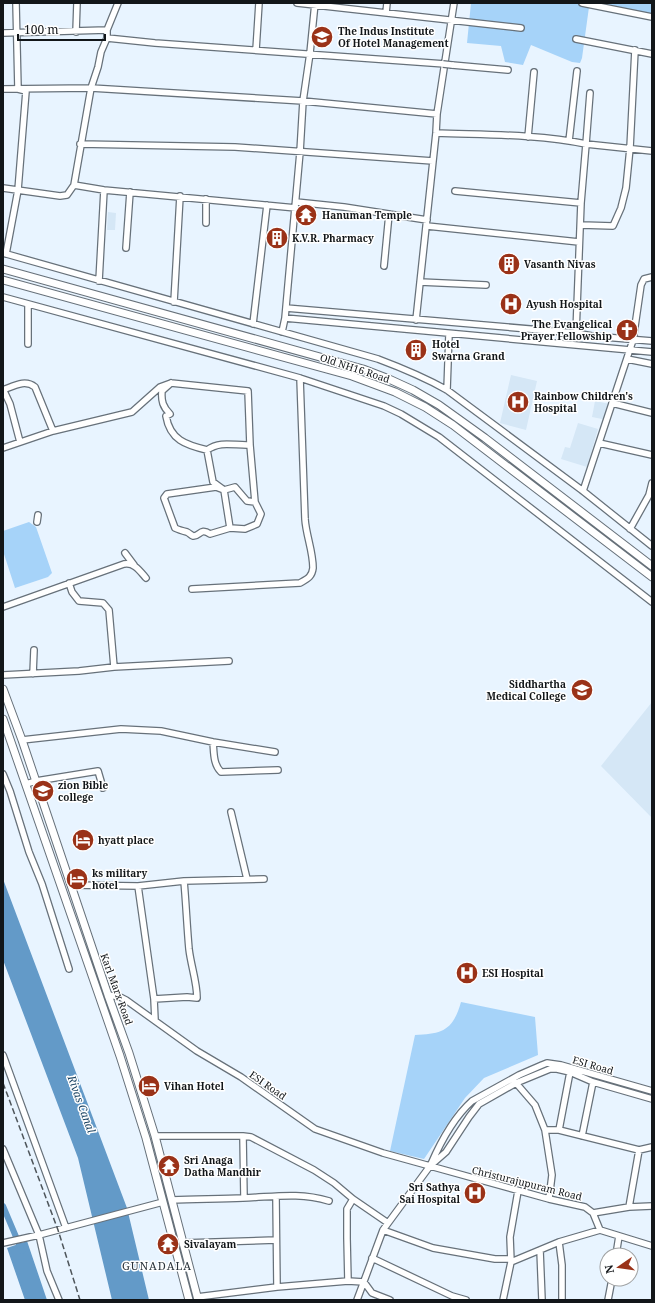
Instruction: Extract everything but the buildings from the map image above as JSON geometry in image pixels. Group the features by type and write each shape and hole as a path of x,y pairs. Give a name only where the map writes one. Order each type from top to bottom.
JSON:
{"main road":[{"name":"Old NH16 Road","path":"3,269 327,358 363,369 413,390 459,418 652,566"},
{"name":"Old NH16 Road","path":"3,280 352,376 395,392 425,407 453,425 652,577"},
{"name":"Karl Marx Road","path":"3,689 22,740 129,1053 155,1136 197,1299"},
{"name":"Karl Marx Road","path":"3,719 120,1056 143,1130 189,1300"},
{"path":"74,924 83,920"},
{"path":"120,1056 129,1053"},
{"path":"143,1130 152,1128"},
{"path":"171,1232 180,1230"}],"street":[{"path":"16,3 18,89"},
{"path":"76,32 77,3"},
{"path":"3,188 60,196 67,195 74,185 91,88 101,52 107,38 107,30 118,3"},
{"path":"256,50 259,3"},
{"path":"297,3 353,6 386,13 521,28"},
{"path":"386,13 387,3"},
{"path":"416,320 433,161 438,133 436,114 454,3"},
{"path":"582,3 652,17"},
{"path":"282,332 285,318 296,205 303,101 315,4"},
{"path":"3,33 107,30"},
{"path":"107,38 508,70"},
{"path":"576,39 652,54"},
{"path":"581,225 613,226 621,208 626,188 630,148 635,50"},
{"path":"570,141 577,71"},
{"path":"528,137 534,72"},
{"path":"3,89 91,88 303,101 436,114"},
{"path":"18,89 26,91 18,190 4,253 378,359 419,375 447,390 583,490 652,546"},
{"path":"576,333 581,203 590,92"},
{"path":"438,133 528,137 652,151"},
{"path":"80,144 235,147 433,161"},
{"path":"74,185 104,190 267,205 344,207 389,214 427,223 580,242"},
{"path":"99,281 104,190"},
{"path":"126,248 130,192"},
{"path":"455,192 581,203"},
{"path":"174,302 180,196"},
{"path":"206,199 206,223"},
{"path":"253,324 267,205"},
{"path":"384,266 389,214"},
{"path":"583,490 633,340 641,284 644,279 652,277"},
{"path":"420,282 486,285"},
{"path":"3,298 300,378 384,406 401,414 454,449 652,602"},
{"path":"28,304 28,344"},
{"path":"286,308 652,341"},
{"path":"285,318 652,352"},
{"path":"457,334 458,323"},
{"path":"447,390 449,334"},
{"path":"627,359 652,364"},
{"path":"192,589 300,582 306,580 311,575 313,567 305,521 300,378"},
{"path":"20,442 10,404 3,390 26,382 31,383 35,387 53,432"},
{"path":"171,383 162,391 161,400 166,410 170,414 166,416 171,433 185,443 207,450"},
{"path":"3,448 53,432 132,412 160,387 171,383 248,391 250,445 255,502 261,514 257,524 245,529 230,528 210,534 206,531 192,536 175,528 164,498 167,494 216,487 224,490 235,487 247,501 255,502"},
{"path":"612,403 652,413"},
{"path":"207,450 214,445 228,443 239,446 250,445"},
{"path":"599,443 652,454"},
{"path":"207,450 213,482 224,490 230,528"},
{"path":"630,529 648,495 652,483"},
{"path":"37,522 38,515"},
{"path":"126,553 134,565 146,578"},
{"path":"3,607 124,564 129,563 134,565"},
{"path":"69,583 72,592 79,601 103,603 109,610 114,667"},
{"path":"33,674 34,650"},
{"path":"3,675 229,661"},
{"path":"22,740 121,729 161,731 213,742 275,752"},
{"path":"213,742 217,768 221,772 278,770"},
{"path":"26,784 98,771 103,788"},
{"path":"3,774 42,884 69,969"},
{"path":"231,812 247,879"},
{"path":"71,885 138,886 184,881 264,878"},
{"path":"154,999 187,997 197,998 197,984 193,975 189,948 184,881"},
{"path":"138,886 154,999 155,1020"},
{"name":"ESI Road","path":"108,995 120,997 155,1020 197,1051 241,1077 315,1130 383,1153 430,1166"},
{"path":"3,1055 66,1228"},
{"name":"ESI Road","path":"430,1166 440,1143 460,1113 472,1101 519,1075 547,1063 561,1065 652,1091"},
{"name":"ESI Road","path":"430,1166 446,1152 479,1104 516,1083 550,1069 570,1072 593,1082 652,1099"},
{"path":"559,1130 570,1072"},
{"path":"582,1136 593,1082"},
{"path":"516,1083 535,1105 545,1130 552,1175 549,1199"},
{"path":"545,1130 559,1130 639,1150 652,1147"},
{"path":"155,1136 251,1137 314,1170 388,1223"},
{"path":"243,1136 244,1198"},
{"path":"3,1149 59,1300"},
{"path":"629,1207 639,1150"},
{"path":"357,1300 383,1230 430,1166"},
{"name":"Christurajupuram Road","path":"430,1166 518,1191 585,1207 594,1213"},
{"path":"503,1300 511,1261 510,1237 518,1191"},
{"path":"172,1200 297,1195 311,1196 329,1201"},
{"path":"276,1197 277,1287"},
{"path":"348,1281 347,1209 353,1199"},
{"path":"3,1243 163,1202"},
{"path":"600,1230 594,1213 629,1207 652,1206"},
{"path":"383,1230 438,1249 511,1261 559,1242 600,1230 652,1246"},
{"path":"617,1247 619,1236"},
{"path":"183,1243 276,1240"},
{"path":"559,1242 562,1265 562,1300"},
{"path":"540,1250 542,1300"},
{"path":"372,1258 452,1296 466,1300"},
{"path":"197,1299 277,1287 348,1281 364,1282"},
{"path":"364,1282 372,1293 390,1300"},
{"path":"608,1300 610,1287"}],"shaded area":[{"path":"471,3 652,3 652,19 589,7 580,63 572,62 531,45 523,65 505,62 501,46 467,43"},
{"name":"The Indus Institute Of Hotel Management","path":"318,28 328,29 326,45 316,44"},
{"path":"108,212 116,213 115,230 107,230"},
{"name":"Rainbow Children's Hospital","path":"511,375 537,381 526,430 500,423"},
{"path":"595,401 610,404 607,420 592,417"},
{"path":"578,423 598,429 587,467 561,459 565,447 570,448"},
{"path":"29,522 36,527 52,573 48,577 15,588 3,551 3,531"},
{"path":"652,702 652,818 601,766"},
{"path":"461,1002 535,1017 538,1055 484,1078 465,1098 424,1159 390,1151 415,1035 440,1032 446,1029 454,1019"}],"water":[{"name":"Rivas Canal","path":"3,879 127,1208 149,1300 112,1300 78,1158 3,960"},
{"path":"27,1241 47,1300 25,1300 7,1248"}],"waterway":[{"path":"3,1206 22,1251"}],"railway":[{"path":"3,1083 58,1230 80,1300"}],"place":[{"name":"The Indus Institute Of Hotel Management","path":"322,37"},
{"name":"Hanuman Temple","path":"306,215"},
{"name":"K.V.R. Pharmacy","path":"277,238"},
{"name":"Vasanth Nivas","path":"509,264"},
{"name":"Ayush Hospital","path":"511,304"},
{"name":"The Evangelical Prayer Fellowship","path":"627,330"},
{"name":"Hotel Swarna Grand","path":"416,350"},
{"name":"Rainbow Children's Hospital","path":"518,402"},
{"name":"Siddhartha Medical College","path":"582,690"},
{"name":"zion Bible college","path":"43,791"},
{"name":"hyatt place","path":"83,840"},
{"name":"ks military hotel","path":"77,879"},
{"name":"ESI Hospital","path":"467,973"},
{"name":"Vihan Hotel","path":"149,1086"},
{"name":"Sri Anaga Datha Mandhir","path":"169,1166"},
{"name":"Sri Sathya Sai Hospital","path":"475,1193"},
{"name":"Sivalayam","path":"168,1244"}],"district":[{"name":"GUNADALA","path":"157,1265"}]}
